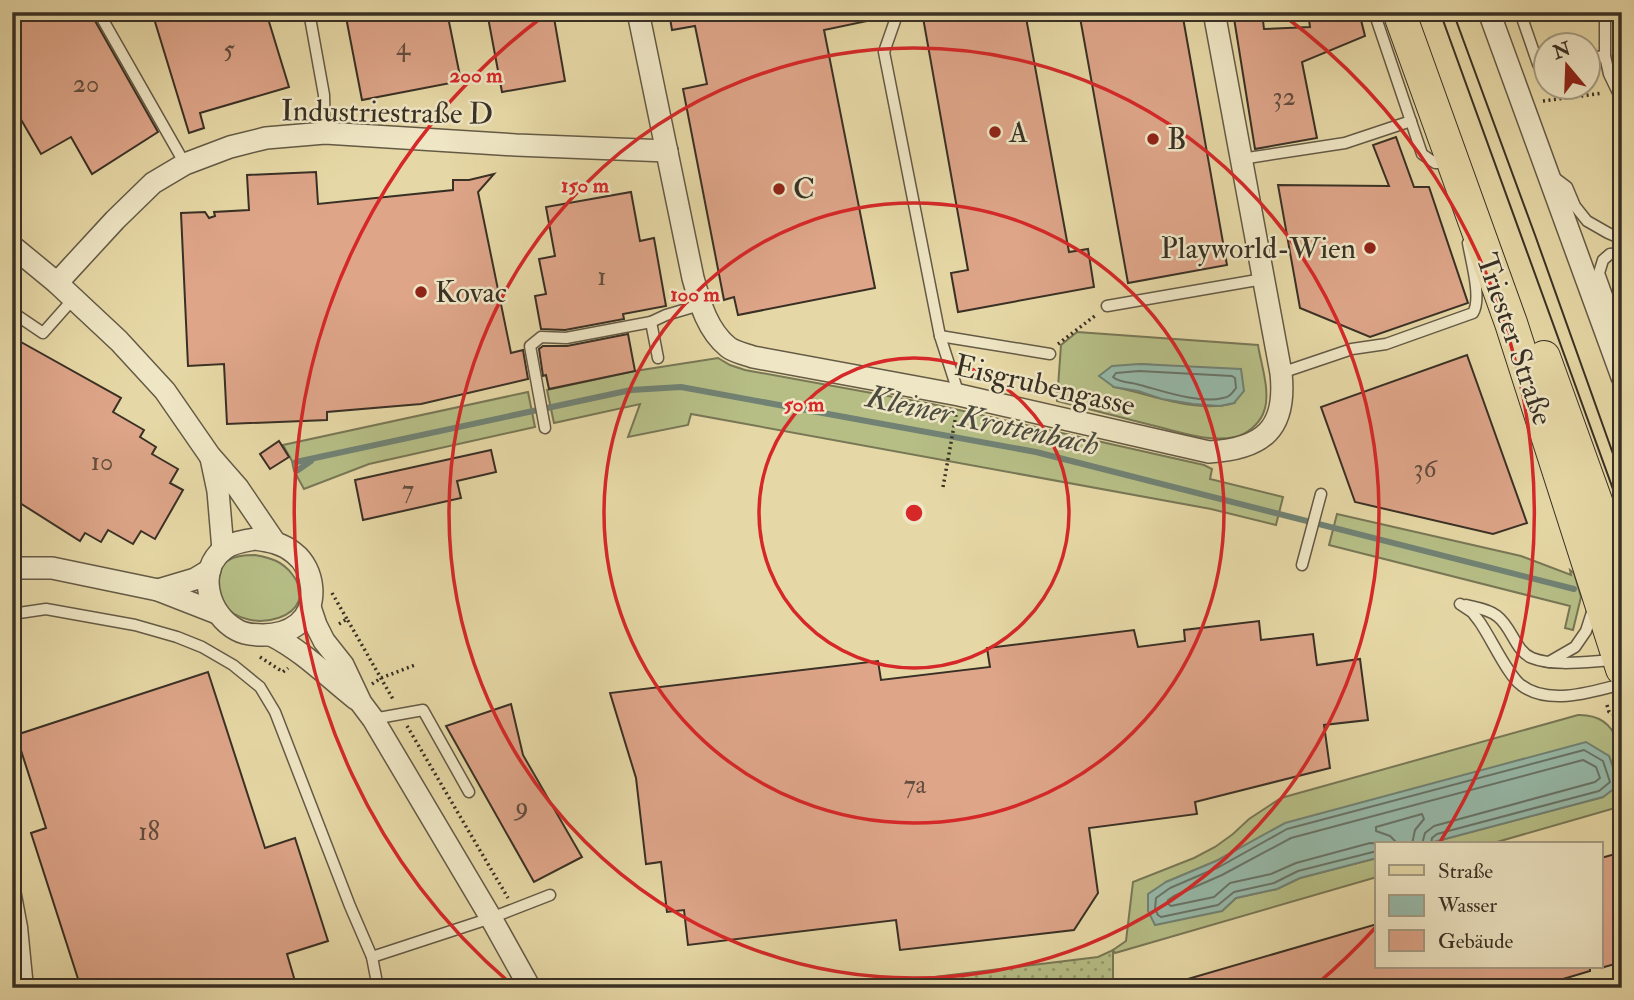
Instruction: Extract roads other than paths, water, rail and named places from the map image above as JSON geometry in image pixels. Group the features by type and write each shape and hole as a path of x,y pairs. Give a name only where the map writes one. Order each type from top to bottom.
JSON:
{"main road":[{"name":"Triester Straße","path":"1399,12 1511,323 1598,594 1617,673"},
{"name":"Triester Straße","path":"1420,12 1622,573"}],"street":[{"name":"Eisgrubengasse","path":"638,12 692,278 700,305 713,332 729,348 753,357 958,401 1219,452 1244,448 1259,440 1273,426 1281,409 1283,389 1214,12"},
{"path":"1489,12 1621,369"},
{"name":"Industriestraße D","path":"57,283 114,220 153,183 185,164 230,147 266,138 326,133 667,151"},
{"path":"12,246 74,298 165,391 274,541"},
{"path":"210,456 218,491 223,550"},
{"path":"12,568 52,568 158,590 217,613 237,630 252,635 271,635 289,630 300,622 310,607 313,590 302,560 274,541 254,539 237,542 223,550 210,570 208,585 209,597 217,613"},
{"path":"158,590 195,579 210,570"},
{"path":"310,607 322,636 343,665 363,705 530,988"},
{"path":"271,635 306,656 363,705"}],"lane":[{"path":"309,12 324,95 326,133"},
{"path":"898,12 884,52 940,336 958,401"},
{"path":"1281,373 1352,349 1386,344 1473,313 1476,308 1477,293 1453,162 1435,163 1422,154 1374,12"},
{"path":"1520,12 1532,47"},
{"path":"1605,12 1605,56 1609,74 1619,96"},
{"path":"99,13 185,164"},
{"path":"1241,159 1345,143 1411,121"},
{"path":"1546,172 1567,187 1575,205 1587,221 1622,239"},
{"path":"1622,253 1610,254 1603,260 1599,273 1622,337"},
{"path":"1107,306 1263,279"},
{"path":"12,312 43,333 74,298"},
{"path":"545,428 530,346 541,337 566,338 651,322 700,305"},
{"path":"651,322 658,358"},
{"path":"940,336 1050,354"},
{"path":"1302,565 1321,494"},
{"path":"1548,662 1575,647 1586,631 1598,594"},
{"path":"1460,604 1489,611 1499,617 1524,653 1531,658 1617,673 1560,696 1536,693 1520,685 1479,621 1460,604"},
{"path":"12,614 46,609 135,625 177,637 202,647 233,665 260,687 275,712 372,957 378,988"},
{"path":"363,705 423,710 469,792"},
{"path":"12,873 22,928 28,988"},
{"path":"372,957 491,918 550,895"}],"water":[{"path":"1139,364 1241,369 1244,391 1234,403 1220,406 1193,404 1114,387 1099,376 1112,366"},
{"path":"1586,742 1609,756 1619,785 1603,797 1434,842 1375,842 1375,859 1300,878 1277,889 1236,898 1222,911 1155,925 1148,911 1148,894 1166,882 1216,861 1285,823"}],"waterway":[{"name":"Kleiner Krottenbach","path":"296,462 631,390 681,387 1036,452 1574,589"},
{"path":"298,470 311,461"}],"tram line":[{"path":"1440,12 1622,514"},
{"path":"1453,12 1622,479"}],"place":[{"name":"A","path":"995,132"},
{"name":"B","path":"1153,139"},
{"name":"C","path":"779,189"},
{"name":"Playworld-Wien","path":"1370,248"},
{"name":"Kovac","path":"421,292"}]}
